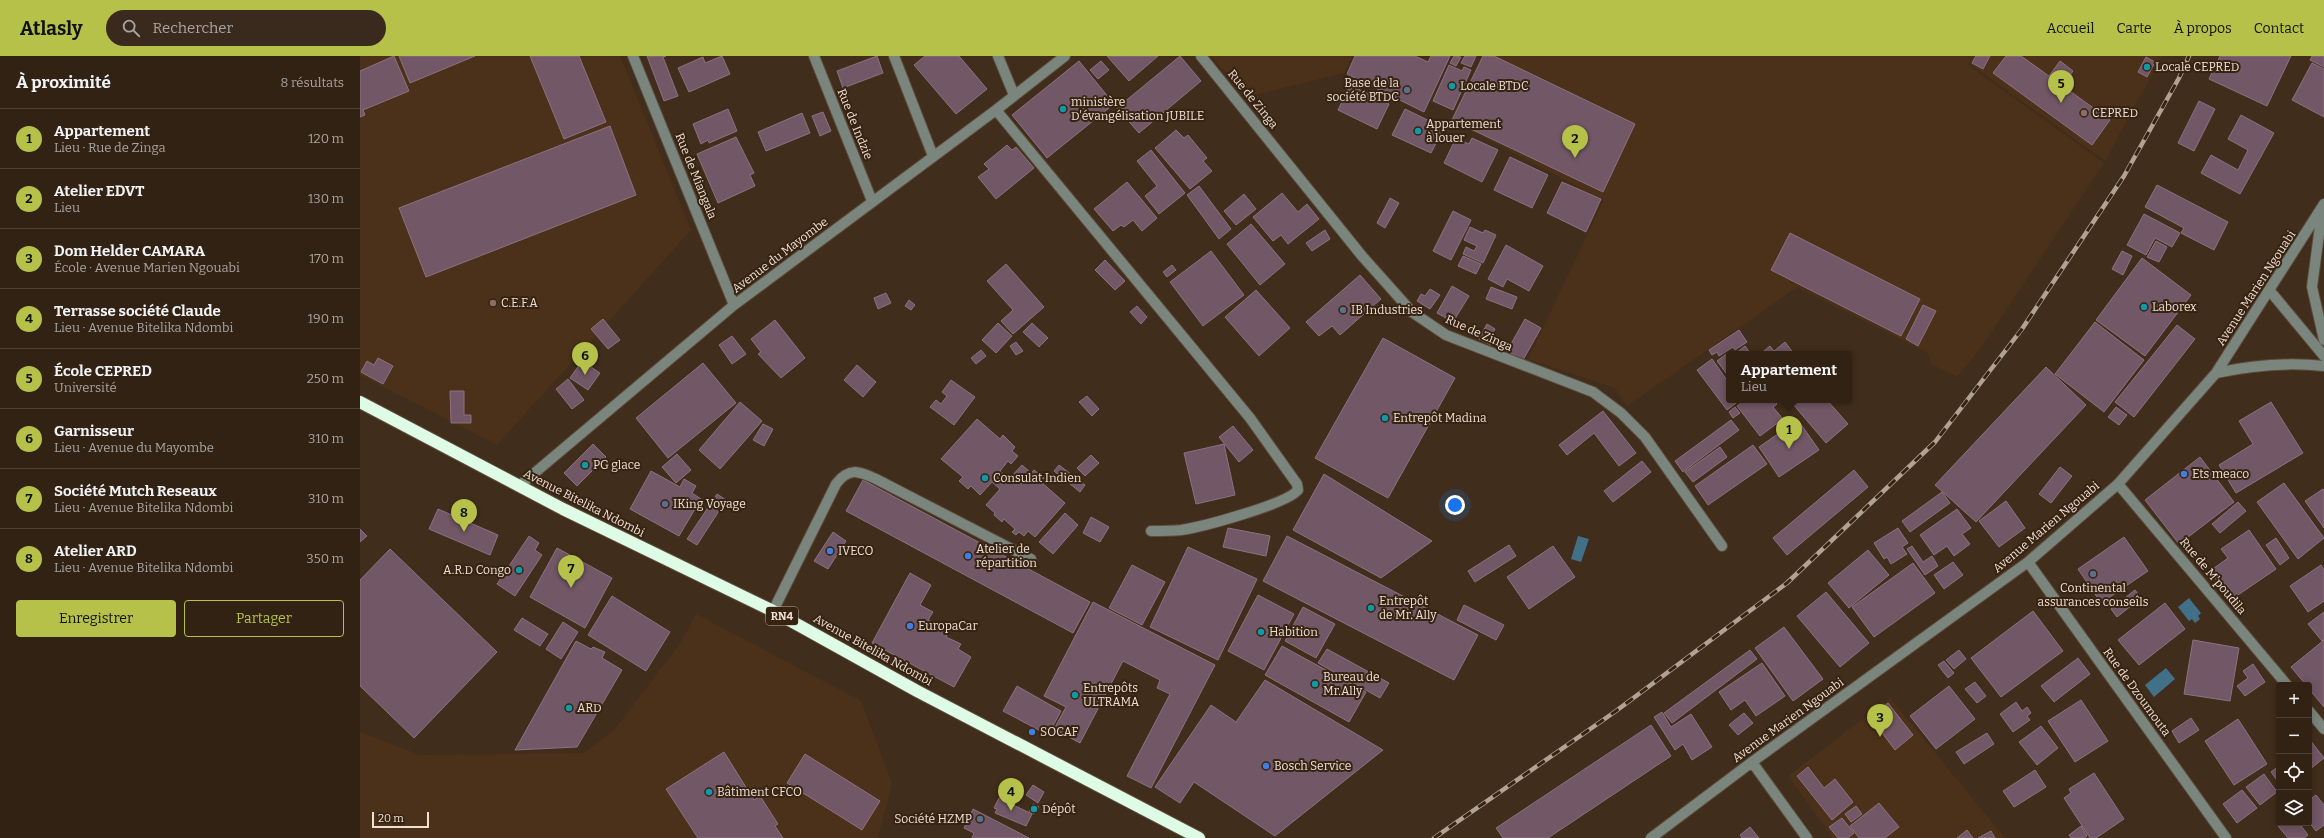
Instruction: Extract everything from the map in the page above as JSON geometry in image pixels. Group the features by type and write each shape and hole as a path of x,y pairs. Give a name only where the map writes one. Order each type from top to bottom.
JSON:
{"highway":[{"name":"Avenue Bitelika Ndombi","path":"360,402 519,486 773,611 924,695 1199,838"}],"street":[{"name":"Rue de Miangala","path":"633,56 734,305"},
{"name":"Rue de Indzie","path":"814,56 872,202"},
{"path":"894,56 933,156"},
{"path":"998,56 1014,95"},
{"name":"Avenue du Mayombe","path":"519,486 734,305 996,110 1065,56"},
{"name":"Rue de Zinga","path":"1201,56 1362,256 1412,312 1446,335 1593,392 1621,413 1645,437 1722,546"},
{"path":"996,110 1250,418 1297,484 1298,490 1289,497 1237,515 1181,530 1150,531"},
{"path":"2323,205 2312,287 2324,340"},
{"name":"Avenue Marien Ngouabi","path":"1651,838 1752,762 2028,562 2118,484 2216,373 2270,291 2323,205"},
{"path":"2270,291 2324,356"},
{"path":"2216,373 2251,365 2296,363 2324,366"},
{"path":"773,611 836,484 845,474 850,472 856,472 876,478 1031,559"},
{"name":"Rue de M'poudila","path":"2118,484 2284,682"},
{"name":"Rue de Dzoumouta","path":"2028,562 2226,838"},
{"path":"2312,715 2324,729"},
{"path":"1752,762 1807,838"}],"shaded area":[{"name":"C.E.F.A","path":"360,56 620,56 691,230 497,445 360,375"},
{"path":"1211,56 1352,56 1344,73 1247,97"},
{"path":"1482,56 1972,56 1968,65 2104,163 1981,348 1957,377 1931,364 1928,353 1797,287 1627,406 1615,388 1528,359 1604,200 1450,120"},
{"name":"CEPRED","path":"1973,56 2162,56 2105,161 1970,64"},
{"path":"696,614 861,701 892,783 878,838 360,838 360,732 420,755 584,753 615,729 681,642"},
{"path":"1890,698 2005,838 1833,838 1788,776"}],"water":[{"path":"1578,536 1589,539 1581,562 1571,559"},
{"path":"2189,598 2201,613 2198,616 2200,619 2195,623 2192,619 2189,621 2178,607"},
{"path":"2166,668 2175,679 2154,697 2145,685"}],"building":[{"path":"394,56 409,91 363,110 365,115 360,117 360,71"},
{"path":"399,56 475,56 410,83"},
{"path":"530,56 579,56 606,122 564,139"},
{"path":"647,56 666,56 663,57 678,96 664,101"},
{"path":"722,56 730,74 689,92 678,68 703,57 705,63"},
{"path":"877,56 883,73 843,88 837,71"},
{"path":"925,56 959,56 987,89 956,114 914,65"},
{"path":"1107,56 1158,56 1129,81"},
{"path":"1180,56 1201,81 1139,133 1117,108"},
{"name":"Base de la société BTDC","path":"1355,56 1415,56 1428,62 1431,56 1450,56 1424,112 1347,74"},
{"path":"1454,56 1461,57 1456,66 1450,63"},
{"path":"1465,56 1476,56 1471,67 1461,63"},
{"path":"1483,56 1494,56 1635,124 1603,192 1452,120"},
{"path":"1976,56 1990,56 1983,69 1972,63"},
{"path":"2006,56 2021,56 2049,76 2060,61 2073,71 2063,86 2110,120 2092,145 1993,73"},
{"path":"2220,56 2291,56 2267,106 2209,79"},
{"path":"2312,56 2324,56 2324,67 2310,60"},
{"name":"Locale CEPRED","path":"2146,57 2155,62 2147,77 2138,72"},
{"name":"ministère D'évangélisation JUBILE","path":"1079,61 1114,104 1047,158 1012,115"},
{"path":"1101,61 1109,70 1098,79 1090,70"},
{"path":"2312,63 2324,69 2324,117 2292,100"},
{"name":"Locale BTDC","path":"1449,65 1462,71 1464,67 1471,70 1453,110 1433,101"},
{"path":"1350,85 1389,104 1377,129 1338,110"},
{"path":"2199,101 2215,109 2194,151 2178,143"},
{"path":"728,109 737,131 709,143 708,140 701,144 693,124"},
{"name":"Appartement à louer","path":"1405,109 1444,128 1431,153 1392,135"},
{"path":"823,112 831,131 820,136 812,116"},
{"path":"802,113 810,133 766,151 758,132"},
{"path":"2241,115 2274,133 2240,194 2201,173 2211,155 2238,170 2248,150 2228,139"},
{"path":"610,126 636,195 426,277 399,208"},
{"path":"1176,130 1184,138 1188,135 1207,158 1203,161 1212,171 1190,189 1155,148"},
{"path":"736,137 754,173 750,175 755,186 718,203 697,154"},
{"path":"1456,138 1469,144 1472,138 1498,150 1482,182 1444,163"},
{"path":"1007,145 1012,150 1016,147 1034,168 996,199 978,177 989,169 984,164"},
{"path":"1151,150 1185,193 1159,214 1145,196 1157,186 1137,161"},
{"path":"1510,157 1548,175 1532,208 1494,190"},
{"path":"1127,182 1157,218 1142,231 1133,220 1124,227 1121,225 1113,231 1094,209"},
{"path":"1562,182 1601,199 1586,232 1547,213"},
{"path":"2157,185 2228,222 2214,250 2181,233 2184,228 2145,207"},
{"path":"1199,186 1231,229 1219,239 1187,195"},
{"path":"1282,193 1298,212 1307,204 1319,219 1288,244 1281,235 1273,241 1253,217"},
{"path":"1244,194 1256,209 1236,225 1224,211"},
{"path":"1390,198 1399,203 1385,228 1377,223"},
{"path":"1453,211 1471,220 1451,260 1433,251"},
{"path":"2144,214 2180,233 2172,247 2155,238 2146,255 2127,245"},
{"path":"1251,224 1285,264 1260,285 1227,244"},
{"path":"1470,227 1483,233 1485,230 1496,235 1483,263 1463,254 1466,247 1474,251 1477,246 1464,240"},
{"path":"1325,230 1330,239 1312,251 1306,243"},
{"path":"1790,233 1920,299 1901,336 1771,270"},
{"path":"2156,241 2167,247 2159,262 2147,257"},
{"path":"1506,245 1543,266 1529,291 1507,279 1503,287 1488,279"},
{"path":"1211,251 1244,295 1203,326 1170,282"},
{"path":"2122,251 2132,256 2123,275 2112,269"},
{"path":"1463,256 1481,264 1476,274 1458,266"},
{"name":"Laborex","path":"2142,258 2191,295 2145,356 2096,320"},
{"path":"1105,260 1125,281 1115,290 1095,270"},
{"path":"1006,264 1044,307 1013,334 1001,321 1013,310 987,281"},
{"path":"1172,265 1176,270 1167,277 1163,272"},
{"name":"IB Industries","path":"1360,275 1381,299 1340,335 1332,326 1319,336 1306,322"},
{"path":"1452,286 1469,296 1453,322 1437,313"},
{"path":"1491,287 1517,297 1512,309 1486,299"},
{"path":"1430,289 1440,295 1430,309 1417,301 1421,294 1425,296"},
{"path":"1256,290 1290,328 1259,356 1225,317"},
{"path":"886,293 891,303 878,309 874,298"},
{"path":"909,300 915,305 911,310 905,306"},
{"path":"1923,305 1936,311 1918,346 1906,339"},
{"path":"1137,306 1147,317 1141,324 1130,312"},
{"path":"603,319 620,340 608,349 591,329"},
{"path":"1525,319 1541,328 1523,360 1507,351"},
{"path":"775,320 805,358 781,378 758,354 761,352 751,339"},
{"path":"2095,322 2144,360 2104,412 2055,374"},
{"path":"998,323 1012,336 996,353 982,340"},
{"path":"1032,323 1048,338 1039,347 1023,332"},
{"path":"1487,324 1495,329 1490,338 1494,340 1491,345 1479,339"},
{"path":"2177,325 2195,339 2134,417 2115,402"},
{"path":"1739,330 1747,342 1735,350 1733,347 1719,356 1717,352 1712,355 1709,350"},
{"path":"732,336 746,354 732,364 719,345"},
{"name":"Entrepôt Madina","path":"1383,338 1455,378 1388,498 1315,458"},
{"path":"1016,342 1023,351 1016,355 1010,346"},
{"path":"1785,342 1792,351 1774,351"},
{"path":"1745,346 1749,351 1739,351"},
{"path":"1770,346 1774,351 1764,351"},
{"path":"981,350 986,356 976,364 971,358"},
{"path":"1726,354 1726,373 1717,361"},
{"path":"378,358 393,366 383,384 361,372 367,361 374,365"},
{"path":"1712,359 1726,379 1726,403 1736,403 1727,410 1697,370"},
{"path":"582,361 600,373 588,390 570,378"},
{"path":"703,363 736,403 668,458 636,418"},
{"path":"857,365 876,382 863,397 844,380"},
{"path":"2046,367 2086,405 1976,522 1935,485"},
{"path":"568,379 584,400 572,409 556,389"},
{"path":"951,380 975,397 954,425 930,407 936,400 941,404 947,396 942,392"},
{"path":"450,391 464,391 464,415 471,415 471,423 451,423"},
{"path":"1087,396 1099,409 1092,416 1079,402"},
{"path":"740,402 762,421 720,469 699,450"},
{"path":"2271,402 2303,453 2236,493 2219,465 2253,444 2239,421"},
{"path":"1741,403 1776,403 1777,404 1773,407 1783,419 1760,436 1737,406"},
{"path":"1792,403 1830,403 1848,424 1826,443"},
{"path":"1735,407 1740,413 1733,418 1729,412"},
{"path":"2116,407 2127,415 2119,425 2108,417"},
{"path":"1603,411 1636,453 1619,466 1594,433 1567,455 1559,445"},
{"name":"Consulat Indien","path":"977,419 1000,439 1003,435 1015,447 1012,451 1018,456 1011,464 1008,461 1000,471 1009,479 1022,465 1031,473 1034,470 1044,478 1041,482 1065,503 1035,537 1028,531 1024,536 1019,532 1016,535 1012,532 1015,529 1004,519 1002,522 986,505 1000,489 992,482 980,495 971,486 968,489 959,481 963,477 941,459"},
{"path":"1731,420 1739,430 1683,472 1675,461"},
{"path":"1798,420 1819,450 1779,477 1759,447"},
{"path":"763,424 773,429 764,446 753,440"},
{"path":"1233,426 1253,450 1239,462 1219,437"},
{"name":"PG glace","path":"593,444 606,457 577,486 564,473"},
{"path":"1224,444 1235,495 1196,504 1184,453"},
{"path":"1753,445 1767,464 1708,505 1695,486"},
{"path":"1720,447 1727,457 1693,482 1685,472"},
{"path":"677,454 691,470 676,483 662,467"},
{"path":"1091,455 1099,463 1085,476 1077,468"},
{"path":"2200,457 2234,502 2179,544 2145,500"},
{"path":"1642,461 1651,472 1613,502 1604,491"},
{"path":"1059,465 1085,485 1080,492 1054,471"},
{"path":"2060,467 2072,476 2051,503 2039,494"},
{"path":"1854,470 1868,487 1787,555 1773,538"},
{"name":"IKing Voyage","path":"651,471 680,487 684,479 696,486 692,493 701,499 679,536 630,509"},
{"path":"1324,474 1432,541 1381,578 1293,530"},
{"name":"Atelier de répartition","path":"863,480 1090,602 1073,633 846,511"},
{"path":"2284,483 2324,538 2298,559 2257,502"},
{"path":"2323,489 2324,491 2324,528 2305,501"},
{"path":"1942,492 1950,503 1910,532 1902,521"},
{"path":"717,494 726,500 697,545 687,539"},
{"path":"2006,501 2025,528 1999,547 1979,521"},
{"path":"2238,502 2246,511 2220,533 2212,524"},
{"path":"438,509 498,535 490,555 429,529"},
{"path":"1957,509 1971,528 1962,534 1970,544 1954,556 1947,546 1934,555 1920,535"},
{"path":"1065,513 1078,525 1053,554 1039,542"},
{"path":"1091,517 1109,527 1100,542 1083,533"},
{"path":"1228,528 1270,536 1266,556 1223,547"},
{"path":"1898,528 1908,543 1902,547 1907,554 1891,564 1887,557 1884,559 1874,543"},
{"path":"360,529 367,536 360,542"},
{"path":"2249,530 2276,569 2235,597 2228,586 2223,589 2210,571 2228,558 2221,549"},
{"name":"IVECO","path":"833,532 846,541 828,569 814,561"},
{"name":"A.R.D Congo","path":"529,536 539,543 535,550 542,555 515,596 497,584"},
{"name":"Entrepôt de Mr. Ally","path":"1287,536 1478,635 1454,680 1263,581"},
{"path":"2124,537 2148,571 2101,603 2078,569"},
{"path":"2276,538 2289,558 2280,565 2266,545"},
{"path":"1509,545 1516,556 1475,582 1468,571"},
{"path":"1553,546 1575,577 1529,609 1507,577"},
{"path":"1912,546 1923,562 1932,556 1938,566 1925,575 1907,549"},
{"path":"1188,547 1257,579 1218,660 1150,627"},
{"path":"557,548 612,578 585,628 530,597"},
{"path":"390,549 497,652 414,738 360,686 360,580"},
{"path":"1868,550 1889,575 1849,608 1828,583"},
{"path":"1953,562 1963,575 1944,589 1934,575"},
{"path":"1913,563 1935,593 1874,637 1852,607"},
{"path":"1132,565 1165,582 1142,625 1109,608"},
{"path":"2321,565 2324,570 2324,601 2308,612 2290,586"},
{"name":"EuropaCar","path":"910,573 931,585 920,605 933,612 928,620 949,631 946,637 961,644 958,649 971,657 954,687 872,643"},
{"path":"2135,590 2141,598 2117,617 2111,609"},
{"path":"1826,592 1869,643 1840,667 1797,616"},
{"name":"Habition","path":"1258,595 1294,614 1264,670 1228,651"},
{"path":"612,596 670,632 646,671 588,635"},
{"name":"Entrepôts ULTRAMA","path":"1093,602 1215,665 1151,788 1127,776 1170,694 1157,688 1160,680 1123,661 1080,743 1054,729 1066,707 1044,696"},
{"path":"2165,603 2185,629 2139,665 2118,640"},
{"path":"1464,605 1504,625 1496,640 1457,620"},
{"path":"1303,607 1335,624 1316,658 1285,641"},
{"path":"2033,611 2063,651 2001,697 1971,658"},
{"path":"2324,612 2324,639 2322,641 2308,624"},
{"path":"522,618 548,634 540,646 514,630"},
{"path":"563,622 578,632 561,659 546,649"},
{"path":"1784,627 1823,679 1793,701 1755,648"},
{"path":"2193,640 2239,648 2230,701 2184,694"},
{"path":"2324,640 2324,707 2312,693 2312,682 2304,682 2291,667"},
{"name":"ARD","path":"576,641 591,649 593,647 605,652 602,658 622,670 577,747 515,750"},
{"name":"Bureau de Mr.Ally","path":"1282,646 1366,692 1349,722 1265,675"},
{"path":"1327,649 1389,683 1380,698 1318,663"},
{"path":"1750,650 1757,659 1672,723 1664,713"},
{"path":"1959,650 1966,659 1954,669 1946,660"},
{"path":"2078,658 2090,674 2054,702 2041,686"},
{"path":"1944,661 1954,673 1948,678 1938,665"},
{"path":"1762,663 1785,696 1756,716 1745,700 1731,710 1719,692"},
{"path":"2253,664 2265,682 2245,696 2237,686 2248,678 2243,671"},
{"name":"Bosch Service","path":"1265,680 1383,750 1275,836 1194,782 1180,803 1155,787 1211,705 1236,722"},
{"path":"1975,682 1986,696 1977,703 1965,689"},
{"path":"1017,686 1061,711 1048,735 1003,711"},
{"path":"1949,686 1975,719 1936,749 1910,716"},
{"path":"2081,700 2108,741 2075,762 2048,721"},
{"path":"2016,702 2022,711 2027,707 2031,713 2027,716 2030,720 2013,732 2000,714"},
{"path":"1888,703 1913,735 1895,750 1870,717"},
{"path":"1662,712 1671,727 1691,714 1712,747 1692,760 1683,744 1675,750 1654,717"},
{"path":"1744,713 1753,723 1738,735 1729,725"},
{"path":"2191,718 2199,730 2179,743 2172,731"},
{"path":"2238,719 2267,764 2234,785 2205,741"},
{"path":"1651,725 1671,756 1548,838 1503,838 1496,828"},
{"path":"2041,726 2058,748 2037,765 2019,742"},
{"path":"1987,733 1994,744 1964,764 1956,752"},
{"path":"2312,743 2324,758 2312,768"},
{"name":"Bâtiment CFCO","path":"724,752 754,800 760,796 778,824 775,826 783,838 698,838 666,789"},
{"name":"Bâtiment CFCO","path":"805,754 880,801 862,830 787,783"},
{"path":"1808,767 1824,788 1835,779 1853,802 1832,820 1797,776"},
{"path":"2276,768 2276,779 2271,772"},
{"path":"2035,770 2046,787 2014,807 2003,791"},
{"path":"2094,773 2124,819 2096,838 2090,838 2064,798 2071,793 2069,789"},
{"path":"2264,774 2276,793 2260,805 2246,787"},
{"path":"1033,785 1044,792 1038,803 1026,795"},
{"path":"2242,790 2257,808 2237,823 2223,804"},
{"path":"2316,795 2324,805 2324,825 2316,831 2312,826 2312,798"},
{"path":"999,798 1032,814 1026,826 995,813 997,809 994,808"},
{"path":"1879,803 1899,827 1885,838 1859,838 1850,826"},
{"name":"Dépôt","path":"1033,804 1039,807 1034,814 1029,811"},
{"path":"1856,806 1862,814 1851,822 1845,814"},
{"name":"Société HZMP","path":"973,809 1029,838 972,838 974,833 964,828"},
{"path":"1842,818 1854,833 1848,838 1838,838 1829,827"},
{"path":"2081,826 2087,836 2084,838 2071,838 2069,835"},
{"path":"2278,826 2301,826 2308,835 2304,838 2288,838"},
{"path":"1750,827 1759,838 1742,838 1740,835"},
{"path":"1967,830 1973,838 1957,838"},
{"path":"1991,831 1995,838 1978,838"}],"railway":[{"path":"1434,838 1616,711 1787,583 1935,442 2022,329 2124,176 2179,78 2189,56"}],"place":[{"name":"Locale CEPRED","path":"2147,67"},
{"name":"Locale BTDC","path":"1452,86"},
{"name":"Base de la société BTDC","path":"1407,90"},
{"name":"École CEPRED","path":"2061,103"},
{"name":"ministère D'évangélisation JUBILE","path":"1063,109"},
{"name":"CEPRED","path":"2084,113"},
{"name":"Appartement à louer","path":"1418,131"},
{"name":"Atelier EDVT","path":"1575,158"},
{"name":"C.E.F.A","path":"493,303"},
{"name":"Laborex","path":"2144,307"},
{"name":"IB Industries","path":"1343,310"},
{"name":"Garnisseur","path":"585,375"},
{"name":"Entrepôt Madina","path":"1385,418"},
{"name":"Appartement","path":"1789,449"},
{"name":"PG glace","path":"585,465"},
{"name":"Ets meaco","path":"2184,474"},
{"name":"Consulat Indien","path":"985,478"},
{"name":"IKing Voyage","path":"665,504"},
{"name":"Atelier ARD","path":"464,532"},
{"name":"IVECO","path":"830,551"},
{"name":"Atelier de répartition","path":"968,556"},
{"name":"A.R.D Congo","path":"519,570"},
{"name":"Continental assurances conseîls","path":"2093,574"},
{"name":"Société Mutch Reseaux","path":"571,588"},
{"name":"Entrepôt de Mr. Ally","path":"1371,608"},
{"name":"EuropaCar","path":"910,626"},
{"name":"Habition","path":"1261,632"},
{"name":"Bureau de Mr.Ally","path":"1315,684"},
{"name":"Entrepôts ULTRAMA","path":"1075,695"},
{"name":"ARD","path":"569,708"},
{"name":"SOCAF","path":"1032,732"},
{"name":"Dom Helder CAMARA","path":"1880,737"},
{"name":"Bosch Service","path":"1266,766"},
{"name":"Bâtiment CFCO","path":"709,792"},
{"name":"Dépôt","path":"1034,809"},
{"name":"Terrasse société Claude","path":"1011,811"},
{"name":"Société HZMP","path":"980,819"}]}
